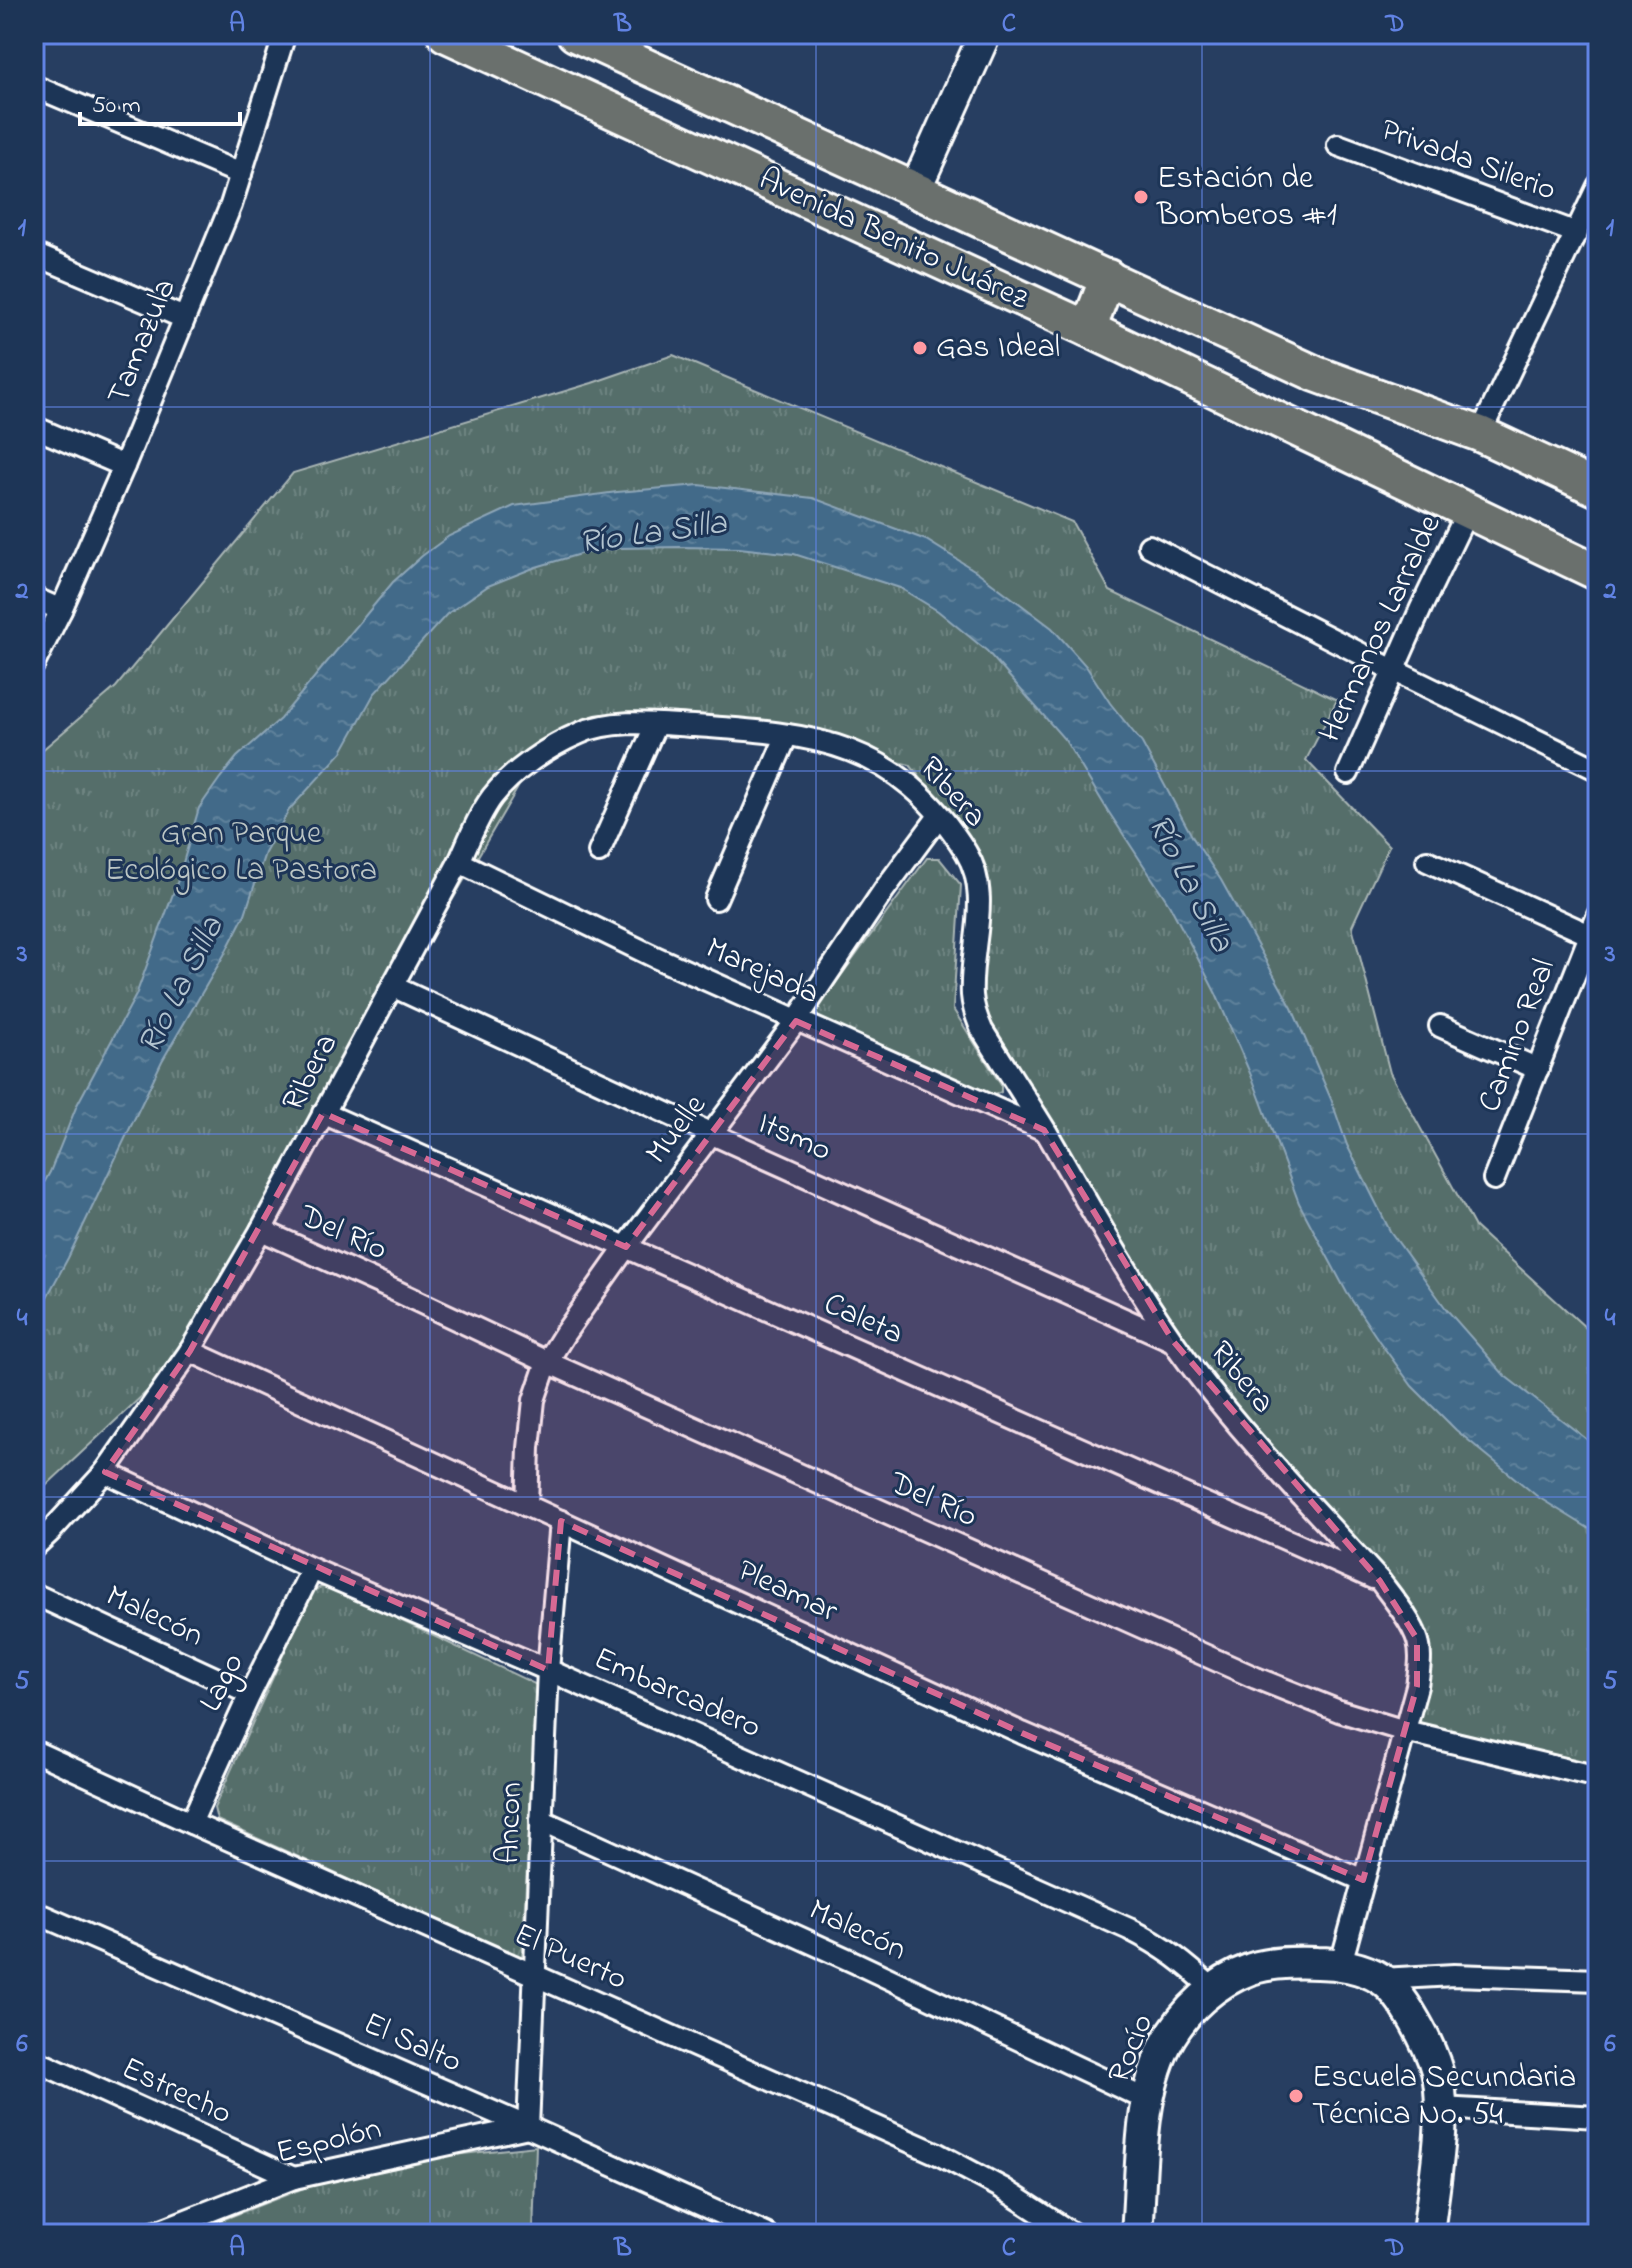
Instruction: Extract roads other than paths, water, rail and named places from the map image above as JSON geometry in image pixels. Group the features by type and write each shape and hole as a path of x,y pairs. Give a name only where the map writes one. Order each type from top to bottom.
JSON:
{"main road":[{"name":"Avenida Benito Juárez","path":"445,34 1088,329 1598,573"},
{"name":"Avenida Benito Juárez","path":"575,34 1316,374 1480,434 1598,489"},
{"path":"1088,329 1108,277"}],"street":[{"name":"Tamazula","path":"34,664 124,466 231,205 285,34"},
{"path":"915,190 985,34"},
{"path":"34,86 241,174"},
{"name":"Privada Silerio","path":"1338,145 1577,233"},
{"path":"1480,434 1598,186"},
{"path":"34,254 184,318"},
{"path":"34,427 124,466"},
{"name":"Hermanos Larralde","path":"1348,773 1468,510"},
{"path":"1149,546 1598,770"},
{"path":"34,598 61,610"},
{"path":"599,852 656,724"},
{"name":"Ribera","path":"34,1547 105,1472 190,1351 261,1230 494,795 513,776 561,742 583,731 604,726 656,724 744,729 827,743 884,765 903,779 923,796 966,852 975,870 979,889 972,981 975,1014 982,1030 1112,1247 1173,1341 1243,1429 1380,1581 1417,1639 1421,1663 1417,1686 1341,1963"},
{"path":"716,899 787,735"},
{"name":"Muelle","path":"527,1506 534,1400 547,1362 626,1247 796,1021 884,890 939,816"},
{"path":"1427,861 1594,925"},
{"name":"Marejada","path":"459,862 655,957 1044,1130"},
{"name":"Camino Real","path":"1494,1179 1594,925"},
{"name":"Itsmo","path":"392,986 1173,1341"},
{"path":"1440,1026 1538,1069"},
{"name":"Caleta","path":"323,1113 1380,1581"},
{"name":"Del Río","path":"261,1230 547,1362 1256,1678 1339,1711 1405,1731 1598,1777"},
{"name":"Pleamar","path":"190,1351 1022,1733 1363,1880"},
{"name":"Embarcadero","path":"105,1472 312,1569 548,1670 1129,1929 1182,1960 1213,1989"},
{"name":"Ancon","path":"528,2127 548,1670 561,1521"},
{"name":"Lago","path":"191,1823 312,1569"},
{"name":"Malecón","path":"34,1594 250,1694"},
{"name":"El Puerto","path":"34,1751 938,2154 1002,2188 1073,2234"},
{"name":"Malecón","path":"541,1820 1147,2100"},
{"name":"El Salto","path":"34,1912 766,2234"},
{"name":"Rocío","path":"1137,2234 1147,2100 1167,2042 1190,2008 1213,1989 1251,1969 1288,1962 1341,1963"},
{"path":"1341,1963 1381,1979 1402,2001 1421,2032 1437,2071 1441,2108 1428,2234"},
{"path":"1381,1979 1454,1975 1598,1980"},
{"name":"Estrecho","path":"34,2060 294,2178"},
{"path":"1441,2108 1598,2117"},
{"name":"Espolón","path":"151,2234 294,2178 528,2127"}],"water":[{"name":"Río La Silla","path":"699,485 813,498 926,540 979,573 1052,628 1086,666 1142,743 1193,838 1221,880 1292,1008 1347,1145 1390,1231 1447,1310 1505,1376 1598,1448 1598,1534 1538,1497 1456,1430 1412,1386 1379,1341 1347,1293 1299,1203 1253,1080 1193,949 1169,904 1065,740 987,651 938,611 900,588 794,554 739,548 680,547 619,548 580,554 488,586 447,614 374,694 342,752 289,810 265,853 245,914 162,1061 68,1258 34,1321 34,1201 50,1172 77,1105 136,995 178,880 199,808 220,778 237,757 280,719 393,582 449,536 514,506"}],"place":[{"name":"Estación de Bomberos #1","path":"1141,197"},
{"name":"Gas Ideal","path":"920,348"},
{"name":"Escuela Secundaria Técnica No. 54","path":"1296,2096"}],"park label":[{"name":"Gran Parque Ecológico La Pastora","path":"241,852"}]}
